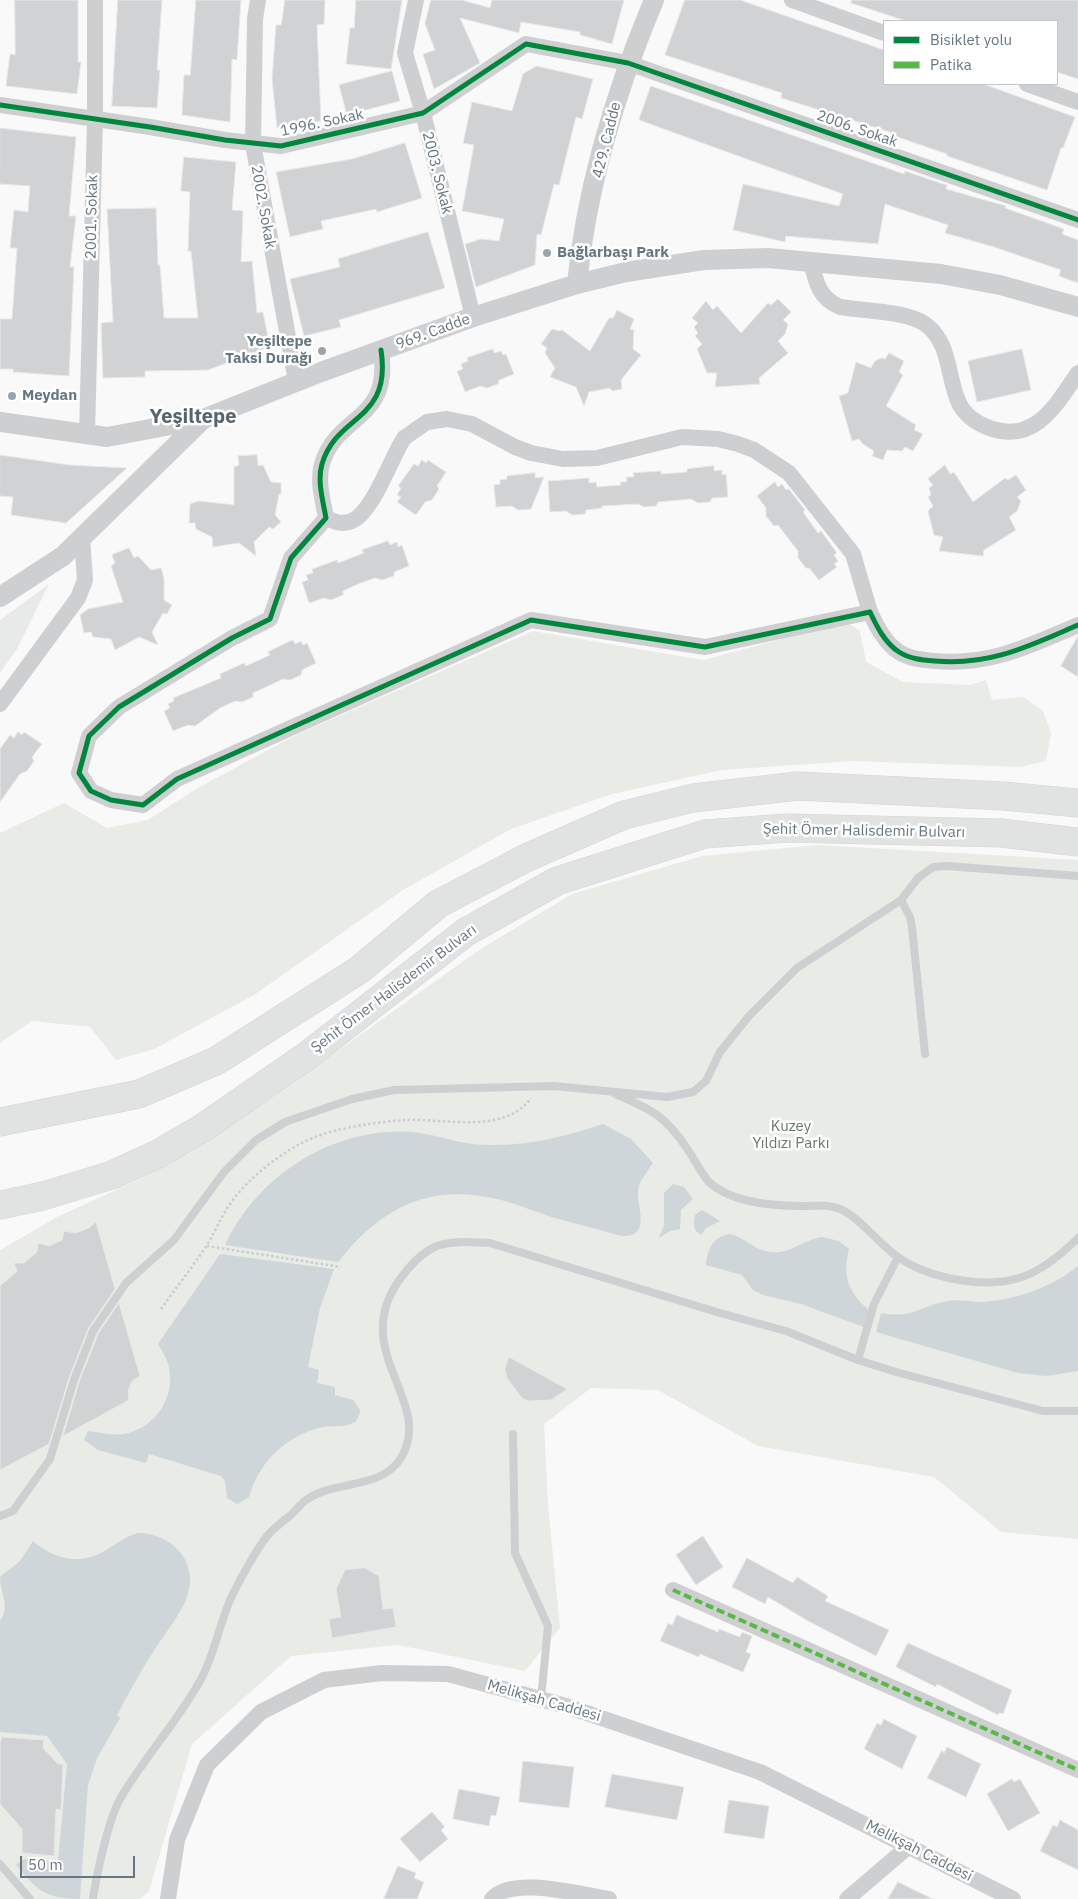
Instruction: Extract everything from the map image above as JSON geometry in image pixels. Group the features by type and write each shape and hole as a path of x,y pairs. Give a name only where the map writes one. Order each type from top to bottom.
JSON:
{"highway":[{"path":"0,1122 139,1094 216,1060 359,970 438,904 526,858 624,815 693,798 798,786 1004,796 1078,803"},
{"name":"Şehit Ömer Halisdemir Bulvarı","path":"0,1205 43,1196 112,1175 158,1154 204,1127 308,1055 466,932 557,881 705,834 750,830 787,828 1002,833 1078,842"}],"street":[{"name":"2001. Sokak","path":"87,435 95,119 95,0"},
{"name":"2002. Sokak","path":"258,0 255,19 253,144 296,382"},
{"name":"2003. Sokak","path":"416,0 405,53 423,113 472,317"},
{"name":"429. Cadde","path":"577,284 581,240 628,63 654,0"},
{"path":"792,0 883,33"},
{"name":"1996. Sokak","path":"0,105 253,144 281,146 423,113 526,44 628,63"},
{"name":"2006. Sokak","path":"628,63 1078,220"},
{"path":"1029,85 1078,102"},
{"name":"969. Cadde","path":"0,422 107,438 203,419 296,382 472,317 577,284 635,270 704,260 768,258 911,270 971,279 1025,291 1078,308"},
{"path":"811,262 816,285 822,296 829,302 840,307 916,319 934,332 944,350 959,404 966,413 982,426 1004,432 1026,429 1050,413 1078,373"},
{"path":"381,350 384,366 379,392 374,402 331,446 322,466 320,477 326,518 291,558 270,619 232,638 119,707 89,736 79,773 91,791 111,800 143,805 176,779 531,620 705,647 870,612"},
{"path":"0,597 63,556 203,419"},
{"path":"326,518 345,523 361,515 404,438 414,428 436,420 460,420 515,447 531,453 563,459 597,458 682,437 718,439 754,450 789,473 853,554 870,612 888,643 899,652 915,659 953,663 998,657 1078,625"},
{"path":"0,704 78,598 85,580 82,537"},
{"path":"672,1590 1078,1770"},
{"name":"Melikşah Caddesi","path":"168,1899 177,1840 208,1765 261,1712 324,1680 382,1673 448,1674 541,1699 760,1772 1013,1899"},
{"path":"847,1899 909,1846"},
{"path":"492,1899 506,1890 524,1887 609,1899"}],"lane":[{"path":"0,1516 13,1510 50,1459 74,1380 93,1331 126,1283 174,1240 224,1172 256,1140 285,1122 352,1099 394,1090 539,1087 667,1097 694,1092 706,1081 720,1052 749,1016 798,968 901,900 918,878 933,867 947,866 1078,876"},
{"path":"901,900 910,917 912,927 925,1054"},
{"path":"606,1091 649,1108 674,1128 709,1182 730,1195 760,1203 801,1206 823,1205 842,1209 898,1257 919,1269 950,1278 992,1282 1018,1278 1052,1262 1078,1238"},
{"path":"92,1899 100,1861 119,1801 180,1714 202,1678 230,1599 267,1536 309,1498 349,1484 384,1476 401,1458 409,1439 410,1418 390,1367 381,1332 385,1309 393,1287 416,1259 438,1243 460,1241 490,1242 720,1313 786,1330 858,1360 1043,1411 1078,1411"},
{"path":"858,1360 874,1304 898,1257"},
{"path":"513,1434 515,1553 548,1626 541,1699"},
{"path":"0,1864 30,1899"}],"path":[{"path":"161,1309 206,1246 232,1201 271,1161 300,1144 354,1127 406,1120 469,1123 510,1116 526,1106 539,1087"},
{"path":"206,1246 341,1267"}],"shaded area":[{"path":"49,584 17,649 0,673 0,620"},
{"path":"603,1124 631,1139 653,1163 638,1190 640,1226 637,1232 631,1235 621,1236 551,1217 508,1202 481,1196 457,1194 434,1196 412,1202 392,1212 355,1242 338,1262 225,1245 239,1220 257,1197 278,1177 301,1160 327,1147 354,1137 383,1132 412,1132 477,1145 502,1145 546,1140"},
{"path":"673,1184 684,1187 693,1199 681,1210 680,1229 670,1231 659,1238 664,1225 664,1193"},
{"path":"702,1210 720,1221 706,1228 701,1235 694,1227 694,1221 695,1215"},
{"path":"730,1234 760,1250 773,1252 788,1250 822,1237 839,1241 849,1249 846,1267 848,1283 856,1297 869,1310 864,1327 801,1304 763,1295 753,1290 742,1275 706,1265 712,1244 720,1237"},
{"path":"220,1254 334,1269 320,1308 308,1367 319,1370 317,1383 335,1387 335,1395 353,1400 360,1410 357,1420 350,1425 323,1427 297,1436 286,1443 260,1472 249,1497 237,1504 227,1498 225,1481 221,1476 149,1454 146,1463 98,1450 84,1440 88,1431 115,1435 134,1431 144,1426 160,1411 169,1390 170,1379 165,1356 158,1344"},
{"path":"1078,1266 1078,1371 1046,1376 1018,1373 876,1332 881,1313 909,1313 952,1300 982,1302 1008,1298 1045,1286"},
{"path":"138,1533 150,1534 161,1538 180,1552 186,1561 190,1584 181,1610 135,1682 117,1715 120,1718 97,1758 88,1785 80,1899 68,1899 50,1895 43,1891 30,1881 16,1865 24,1859 58,1861 67,1764 47,1736 0,1732 0,1621 5,1605 0,1577 20,1561 33,1541 48,1552 65,1558 83,1559 101,1553 123,1539"}],"green space":[{"path":"846,622 860,631 866,662 903,682 970,685 986,680 992,700 1023,697 1043,711 1051,733 1046,761 1021,767 853,761 722,770 612,794 511,829 403,890 254,995 154,1049 116,1060 90,1027 32,1021 0,1043 0,833 64,803 107,828 148,820 196,789 296,735 533,631 703,660"},
{"name":"Kuzey Yıldızı Parkı","path":"818,845 1078,860 1078,1539 1001,1532 934,1477 758,1446 658,1390 591,1388 544,1424 548,1505 560,1628 525,1671 398,1645 291,1656 192,1744 149,1891 140,1899 0,1899 0,1250 57,1217 144,1177 266,1102 479,950 572,894 702,856"}],"building":[{"path":"15,0 78,0 78,62 81,62 77,94 6,86 10,54 15,55"},
{"path":"118,0 162,0 157,70 160,70 157,108 112,106"},
{"path":"196,0 241,0 237,60 232,59 230,122 182,115 184,75 190,75"},
{"path":"285,0 325,0 324,24 317,25 321,121 277,128 272,79 276,25 281,25"},
{"path":"356,0 402,0 391,69 346,64 350,28 354,28"},
{"path":"431,0 462,0 490,8 492,0 624,0 612,44 580,35 580,32 521,22 519,33 460,18 480,63 434,89 423,54 435,50 425,24"},
{"path":"685,0 740,0 883,50 883,85 986,85 1075,117 1063,148 1061,148 1047,190 947,156 947,154 889,134 890,132 781,98 782,93 665,55"},
{"path":"852,0 1078,0 1078,79 1058,72 1058,20 903,20 851,3"},
{"path":"537,66 593,79 582,119 576,117 559,185 554,184 541,235 537,234 535,265 476,287 465,244 481,239 499,241 504,219 462,211 474,145 463,143 472,102 512,111 523,74"},
{"path":"392,71 400,101 347,115 339,85"},
{"path":"651,86 904,174 905,171 947,185 946,189 1006,206 1005,208 1064,229 1062,234 1078,240 1078,283 1059,276 1061,270 994,247 945,233 948,225 885,204 878,244 786,236 785,242 733,230 743,184 839,206 843,194 639,120"},
{"path":"0,128 76,137 69,216 76,216 70,267 74,267 69,376 13,372 13,369 0,369 0,319 12,319 17,248 10,248 14,210 28,212 30,186 0,184"},
{"path":"405,143 422,198 377,212 376,209 321,221 323,229 290,237 276,172 352,159"},
{"path":"184,157 236,162 232,210 243,211 241,262 252,261 257,313 263,312 270,347 208,370 145,371 145,377 103,378 101,323 113,322 107,209 156,208 158,265 160,265 164,318 198,318 191,251 188,251 190,192 181,191"},
{"path":"428,232 445,288 339,320 341,327 304,336 290,279 340,267 338,259"},
{"path":"778,299 791,312 783,320 788,324 785,334 778,341 788,353 759,378 760,384 715,387 717,373 707,373 697,349 702,344 695,336 698,333 694,327 698,323 692,318 706,301 713,310 717,306 741,333 768,303 771,305"},
{"path":"617,310 634,319 630,329 634,330 633,349 641,355 621,380 622,389 612,391 610,388 589,392 584,406 576,387 550,377 555,368 545,353 547,348 541,344 552,329 562,330 590,351 609,318 613,318"},
{"path":"493,349 494,353 501,351 503,355 506,354 514,374 499,380 498,384 487,388 480,386 465,392 457,371 463,369 461,364 468,361 467,358"},
{"path":"1022,349 1031,390 977,402 968,361"},
{"path":"889,353 904,361 899,372 903,375 886,406 916,425 914,430 923,434 913,451 905,447 902,451 887,450 883,460 872,456 874,451 859,439 852,441 839,396 848,393 856,362 871,368 875,361 881,358 885,359"},
{"path":"0,455 70,465 127,468 66,523 11,515 13,497 0,496"},
{"path":"257,455 258,466 263,465 271,482 281,483 281,494 279,494 275,515 281,522 273,529 269,527 254,542 256,556 239,543 213,547 212,537 196,529 195,523 189,523 190,504 199,501 234,505 234,467 239,465 238,456"},
{"path":"422,460 426,463 428,460 446,472 437,486 439,489 432,500 425,502 416,515 397,502 401,497 397,495 401,488 398,486 414,464 418,466"},
{"path":"945,465 950,474 954,472 973,502 1005,478 1008,480 1016,475 1026,490 1017,497 1021,501 1017,511 1009,517 1016,530 984,550 983,556 939,551 943,537 934,535 928,511 933,506 928,497 931,495 929,488 933,485 928,479"},
{"path":"714,466 714,471 722,470 722,475 726,474 728,497 712,498 710,502 698,503 691,499 658,502 656,506 644,507 638,504 602,506 602,508 586,510 585,514 572,515 566,511 550,512 548,481 589,478 589,483 596,482 597,487 621,485 620,482 627,482 626,477 634,477 633,473 661,471 661,474 687,472 687,469"},
{"path":"535,473 535,478 544,477 531,509 518,510 512,506 496,507 494,485 500,484 500,480 507,479 507,476"},
{"path":"775,482 778,487 782,484 786,490 789,489 805,510 803,512 818,533 821,531 837,553 834,555 838,561 834,564 837,567 819,580 798,558 798,551 778,525 774,526 766,516 766,508 757,496"},
{"path":"388,541 390,545 397,542 398,547 402,545 409,566 394,572 394,576 382,580 375,578 358,584 343,591 343,595 331,600 324,598 309,603 302,582 308,580 306,575 313,573 312,569 337,560 338,563 364,553 362,550"},
{"path":"129,548 134,558 138,556 151,570 161,568 164,578 164,600 172,605 167,614 163,613 152,632 158,645 139,637 115,650 111,639 93,637 91,632 84,633 80,615 88,609 123,602 111,566 115,563 112,555"},
{"path":"1078,636 1078,677 1061,666"},
{"path":"293,640 295,644 301,641 303,645 307,643 316,663 302,670 301,675 290,680 283,679 253,693 253,697 242,702 235,701 220,708 195,726 188,725 173,731 164,711 170,708 168,704 174,701 173,698 221,678 220,674 244,663 246,666 270,655 268,652"},
{"path":"18,732 22,735 24,732 42,744 32,757 34,761 27,771 20,774 0,802 0,749 10,735 14,738"},
{"path":"96,1222 115,1289 88,1329 69,1378 49,1444 0,1470 0,1286 17,1271 14,1263 24,1263 37,1252 38,1243 49,1246 62,1240 64,1231 76,1233 89,1228"},
{"path":"119,1303 140,1376 132,1381 128,1391 129,1400 63,1436 79,1382 98,1334"},
{"path":"509,1357 567,1389 551,1400 528,1401 522,1398 507,1378 505,1369"},
{"path":"703,1536 723,1567 696,1585 676,1555"},
{"path":"747,1558 793,1583 797,1577 828,1596 825,1601 889,1630 876,1656 808,1621 768,1597 765,1604 732,1587"},
{"path":"365,1568 379,1576 383,1609 393,1608 396,1627 332,1638 329,1619 341,1617 336,1589 345,1570"},
{"path":"677,1615 718,1632 719,1629 740,1637 742,1632 752,1636 746,1652 751,1654 743,1672 700,1654 699,1657 660,1641 668,1623 672,1625"},
{"path":"908,1643 1012,1690 1003,1714 999,1713 998,1715 937,1684 936,1687 896,1667"},
{"path":"884,1719 917,1736 902,1769 864,1749 877,1723 881,1725"},
{"path":"2,1737 44,1740 43,1748 58,1764 63,1764 61,1810 56,1809 54,1856 22,1853 22,1829 0,1804 0,1744"},
{"path":"947,1747 981,1764 966,1797 927,1778 942,1750 944,1753"},
{"path":"523,1761 574,1767 569,1808 519,1802"},
{"path":"612,1774 684,1787 677,1820 605,1807"},
{"path":"1012,1779 1014,1782 1020,1779 1040,1813 1008,1831 987,1794"},
{"path":"459,1789 500,1797 496,1816 491,1815 489,1826 453,1819"},
{"path":"729,1800 769,1806 764,1839 724,1833"},
{"path":"432,1812 445,1827 441,1830 448,1839 420,1862 400,1839"},
{"path":"1060,1820 1078,1830 1078,1870 1040,1851 1053,1825 1057,1827"},
{"path":"398,1866 416,1873 414,1878 424,1882 417,1899 384,1899"},
{"path":"898,1882 933,1899 888,1899"}],"marked path":[{"path":"673,1590 1078,1770"}],"cycle path":[{"path":"0,105 225,140 281,146 423,113 526,44 628,63 1078,220"},
{"path":"381,350 382,373 379,391 371,404 329,447 322,464 320,477 326,518 291,558 270,619 232,638 119,707 89,736 79,773 91,791 111,800 143,805 177,779 531,620 705,647 870,612 886,639 899,652 921,660 955,662 1009,653 1078,625"}],"place":[{"name":"Bağlarbaşı Park","path":"547,253"},
{"name":"Yeşiltepe Taksi Durağı","path":"322,351"},
{"name":"Meydan","path":"12,396"}],"district":[{"name":"Yeşiltepe","path":"193,417"}]}
